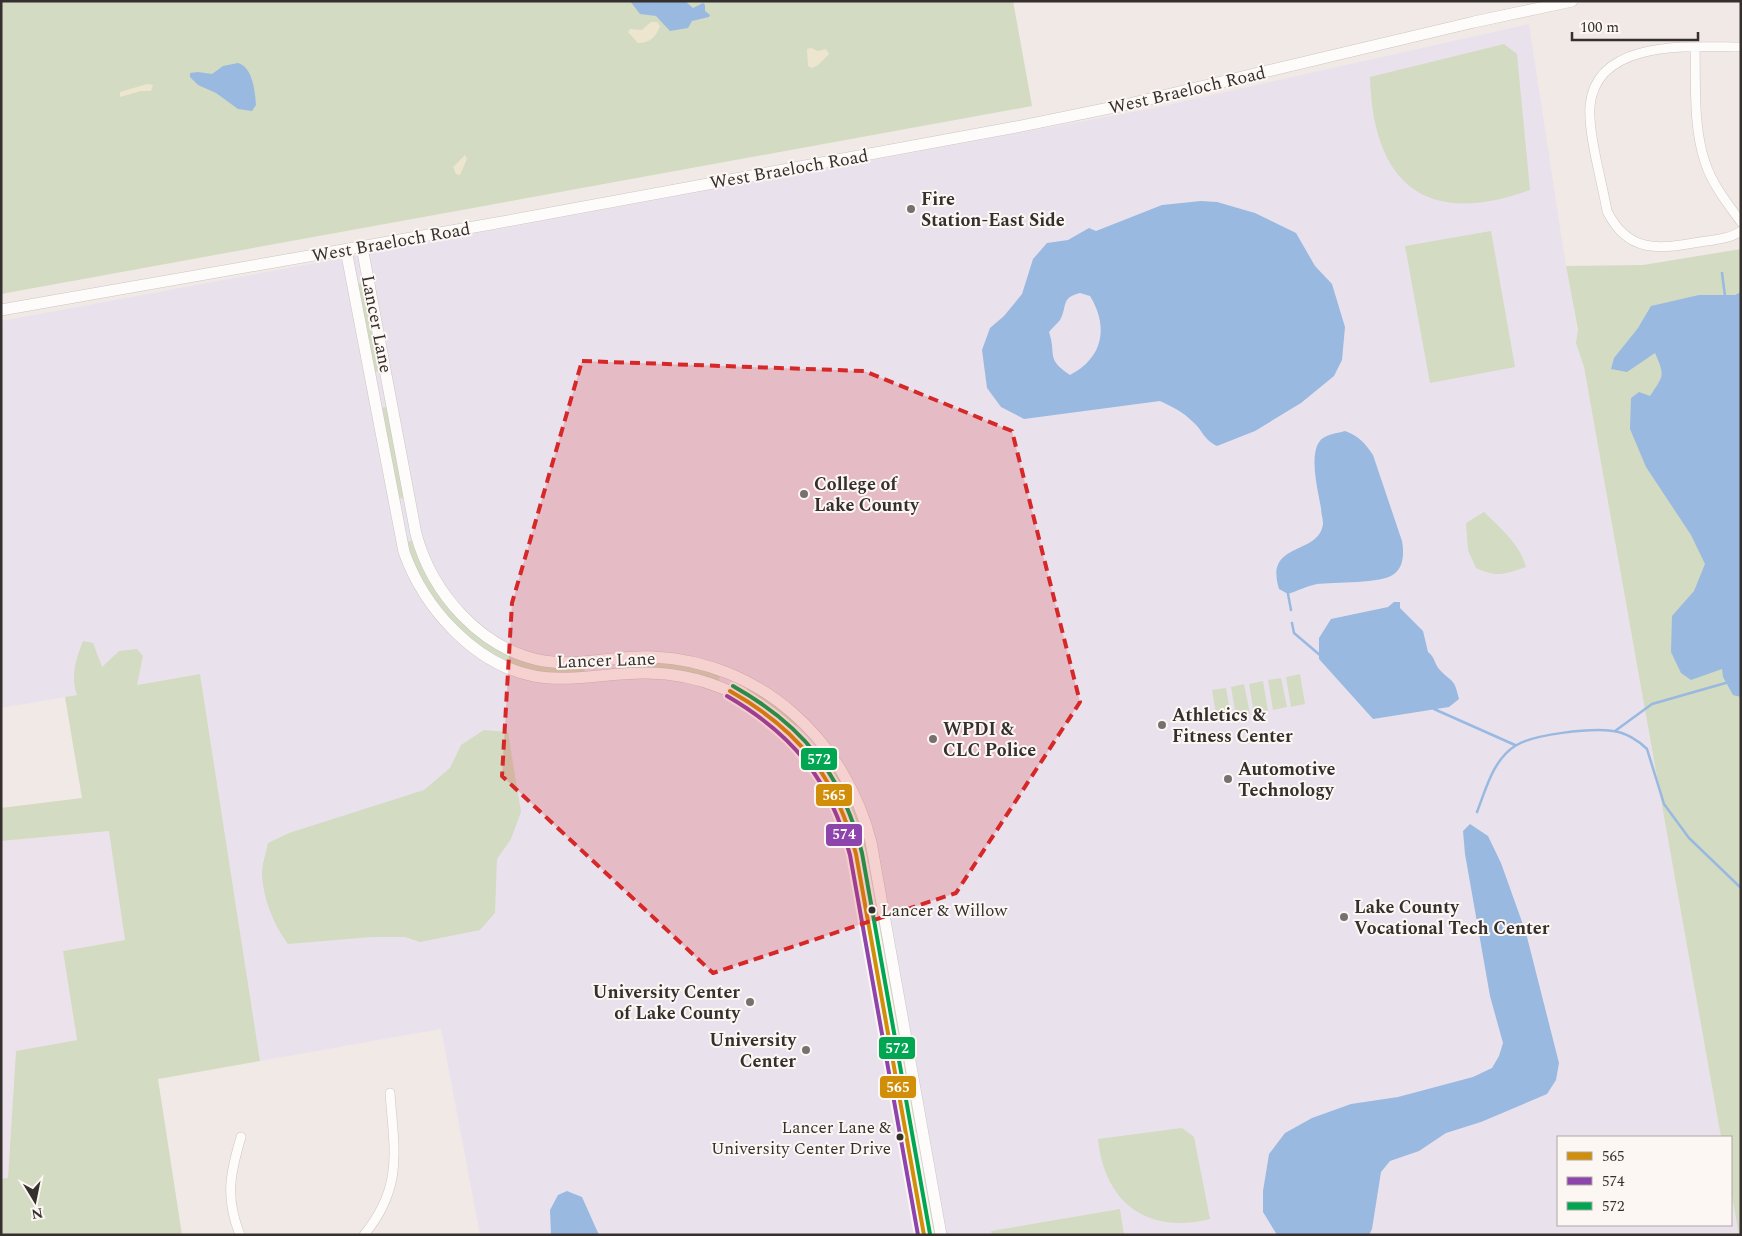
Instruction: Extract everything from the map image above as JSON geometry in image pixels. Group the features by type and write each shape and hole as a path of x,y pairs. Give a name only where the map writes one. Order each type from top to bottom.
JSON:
{"street":[{"name":"West Braeloch Road","path":"1,310 346,250 1016,127 1137,102 1474,22 1572,1"},
{"path":"1696,47 1699,137 1705,163 1716,185 1741,222"},
{"path":"1741,47 1671,49 1624,58 1603,73 1594,88 1590,105 1590,121 1607,211 1622,233 1645,246 1663,248 1728,237 1741,231"},
{"name":"Lancer Lane","path":"362,246 416,534 431,576 449,600 488,636 529,658 562,663 624,657 656,657 696,662 734,675 763,690 804,722 828,749 846,778 862,814 871,842 941,1235"},
{"name":"Lancer Lane","path":"346,250 404,552 422,591 445,621 477,649 506,666 533,676 560,679 624,673 666,674 689,678 730,691 766,712 790,732 803,745 828,781 848,824 855,847 924,1235"},
{"path":"364,1235 386,1200 395,1163 390,1093"},
{"path":"240,1235 235,1221 230,1188 232,1169 241,1137"}],"highlighted area":[{"path":"582,361 864,371 1012,431 1080,702 956,893 713,973 502,776 512,603"}],"shaded area":[{"name":"College of Lake County","path":"1529,24 1566,266 1721,1136 1557,1136 1557,1226 1732,1226 1732,1196 1739,1235 480,1235 441,1029 260,1061 200,674 1,708 1,321 1154,108"},
{"path":"110,831 125,940 63,951 77,1040 16,1051 8,1179 1,1179 1,841"}],"green space":[{"path":"1,1 1013,1 1032,106 1,294"},
{"path":"1504,44 1517,54 1530,190 1493,200 1462,203 1434,199 1412,188 1395,170 1382,145 1373,114 1370,77"},
{"path":"1491,231 1515,367 1430,383 1405,246"},
{"path":"1741,249 1741,1235 1739,1235 1732,1196 1732,1136 1721,1136 1584,367 1576,343 1578,330 1566,266 1643,265"},
{"path":"364,283 381,371 375,372 358,284"},
{"path":"387,407 404,498 398,499 381,408"},
{"path":"1484,512 1503,530 1514,544 1526,567 1501,574 1490,573 1476,568 1468,550 1466,523"},
{"path":"413,540 426,575 453,612 515,658 543,666 584,666 585,672 551,673 511,664 471,639 437,603 424,583 407,542"},
{"path":"83,641 93,643 102,667 119,651 137,649 143,656 137,685 200,674 260,1061 158,1079 182,1235 1,1235 1,1179 8,1178 16,1051 77,1040 63,951 125,940 109,831 1,841 1,808 82,798 65,697 77,695 74,675 76,661"},
{"path":"643,661 693,667 720,675 719,681 671,669 624,668 624,662"},
{"path":"1300,674 1305,704 1291,707 1286,677"},
{"path":"1281,678 1287,707 1273,710 1268,680"},
{"path":"1263,681 1268,711 1254,713 1249,684"},
{"path":"1244,684 1250,714 1236,716 1231,687"},
{"path":"748,687 764,696 799,724 794,728 772,709 746,693"},
{"path":"1226,688 1231,717 1217,720 1212,690"},
{"path":"484,730 508,732 521,812 511,839 497,859 495,913 480,930 420,942 405,937 372,937 288,944 274,920 267,902 263,883 263,862 268,843 289,833 424,790 450,768 461,745"},
{"path":"820,747 851,803 870,864 863,865 852,819 840,791 815,751"},
{"path":"877,905 918,1133 912,1135 870,906"},
{"path":"1182,1128 1194,1137 1210,1219 1187,1223 1167,1222 1148,1217 1133,1209 1119,1196 1109,1180 1102,1161 1098,1139"},
{"path":"925,1171 936,1235 929,1235 918,1172"},
{"path":"1120,1209 1124,1235 992,1235 991,1231"}],"sand":[{"path":"651,22 657,22 660,26 657,33 649,41 638,43 628,32 630,29 642,30"},
{"path":"811,48 818,51 826,49 829,54 812,68 808,66 807,49"},
{"path":"147,84 153,85 151,91 141,91 120,97 120,92"},
{"path":"465,155 467,159 460,175 456,174 453,167"}],"water":[{"path":"630,1 685,1 693,8 703,3 705,11 710,15 709,17 692,21 688,28 670,31 656,16 640,14"},
{"path":"238,63 247,69 252,81 256,105 252,111 238,109 216,93 198,85 190,77 190,73 212,74 223,66"},
{"path":"1201,201 1217,202 1255,213 1296,233 1315,266 1332,284 1345,327 1342,360 1334,376 1301,403 1255,431 1217,446 1209,441 1185,415 1160,401 1024,419 1001,407 987,388 982,350 990,328 1004,316 1022,294 1033,259 1047,243 1068,240 1089,228 1096,231 1162,205","holes":["1080,293 1090,296 1100,319 1100,341 1090,360 1070,375 1054,360 1049,332 1060,320 1067,300 1070,297"]},
{"path":"1741,292 1741,697 1733,695 1723,677 1722,669 1691,680 1681,673 1671,652 1672,616 1694,591 1705,564 1691,535 1646,467 1630,429 1631,398 1639,392 1650,396 1662,375 1655,353 1627,372 1611,369 1614,358 1638,328 1651,306 1699,295 1735,295"},
{"path":"1345,431 1361,440 1373,455 1402,541 1403,554 1400,567 1394,574 1379,580 1317,584 1288,594 1279,589 1276,574 1279,563 1294,550 1312,541 1319,534 1323,524 1315,471 1318,443 1325,437"},
{"path":"1394,602 1400,602 1400,608 1423,631 1428,652 1439,669 1456,687 1459,699 1449,707 1373,719 1319,659 1319,638 1331,619 1388,607"},
{"path":"1470,824 1488,836 1501,863 1526,933 1559,1063 1556,1080 1547,1094 1481,1122 1446,1133 1419,1151 1390,1161 1381,1172 1372,1229 1369,1235 1277,1235 1263,1212 1263,1191 1269,1154 1285,1133 1312,1118 1351,1104 1398,1097 1473,1077 1492,1068 1499,1056 1503,1043 1490,996 1465,854 1463,831"},
{"path":"567,1191 582,1197 599,1235 551,1235 550,1210 558,1195"}],"waterway":[{"path":"1722,273 1725,296"},
{"path":"1288,594 1291,610"},
{"path":"1292,623 1294,633 1321,656"},
{"path":"1615,731 1652,704 1729,682"},
{"path":"1434,709 1515,745"},
{"path":"1477,812 1496,767 1507,752 1515,746 1535,738 1562,733 1591,730 1622,733 1632,737 1647,749 1664,804 1689,838 1741,888"}],"transit line":[{"name":"572","path":"733,686 758,701 780,718 817,755 831,776 854,825 862,853 930,1234"},
{"name":"565","path":"730,691 776,722 795,739 826,779 848,826 856,854 924,1235"},
{"name":"574","path":"727,696 772,727 806,762 820,782 842,828 850,855 918,1235"}],"place":[{"name":"Fire Station-East Side","path":"911,209"},
{"name":"College of Lake County","path":"804,494"},
{"name":"Athletics & Fitness Center","path":"1162,725"},
{"name":"WPDI & CLC Police","path":"933,739"},
{"name":"Automotive Technology","path":"1228,779"},
{"name":"Lancer & Willow","path":"872,910"},
{"name":"Lake County Vocational Tech Center","path":"1344,917"},
{"name":"University Center of Lake County","path":"750,1002"},
{"name":"University Center","path":"806,1050"},
{"name":"Lancer Lane & University Center Drive","path":"900,1137"}]}
